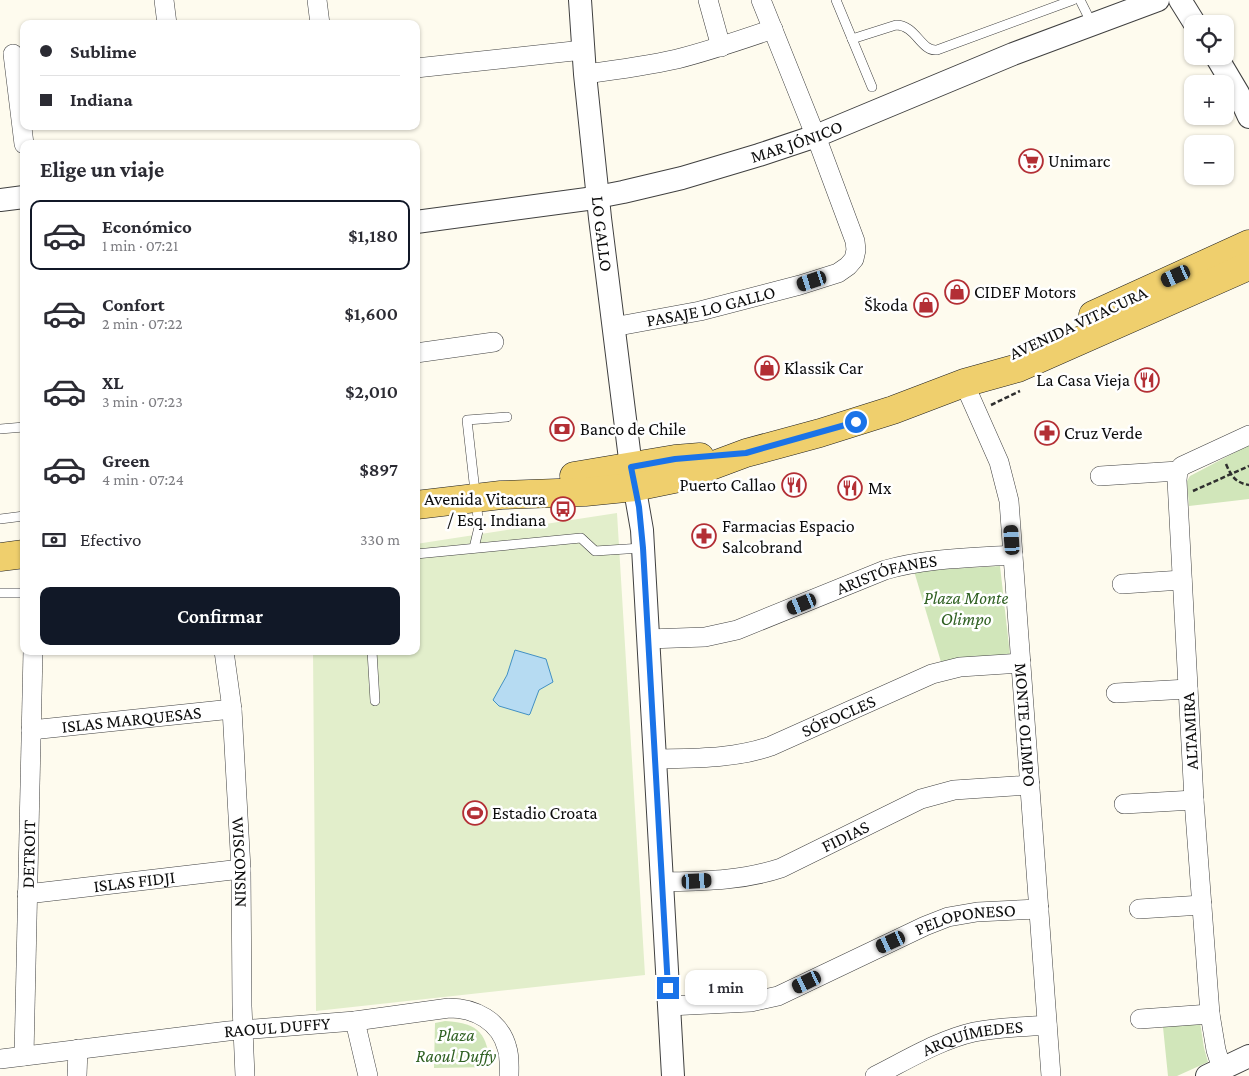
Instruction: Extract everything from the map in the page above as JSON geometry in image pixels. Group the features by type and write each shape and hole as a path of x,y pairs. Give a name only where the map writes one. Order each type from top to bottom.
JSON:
{"main road":[{"name":"AVENIDA VITACURA","path":"964,383 1013,351 1249,244"},
{"name":"AVENIDA VITACURA","path":"420,505 489,496 560,478 633,477 675,459 746,453 820,433 1031,362 1249,266"},
{"path":"0,557 20,554"}],"street":[{"path":"164,0 166,20"},
{"path":"317,0 320,20"},
{"name":"LO GALLO","path":"580,0 585,74 613,327 633,477 639,507 643,548 673,1076"},
{"path":"708,0 721,47"},
{"name":"PASAJE LO GALLO","path":"613,327 700,311 800,285 838,273 848,266 854,258 856,250 855,241 816,136 761,0"},
{"name":"MAR JÓNICO","path":"420,221 623,192 682,178 816,136 1013,54 1158,0"},
{"path":"1180,0 1189,15"},
{"path":"585,74 667,61 721,47 773,29"},
{"path":"420,68 583,50"},
{"path":"12,54 20,114"},
{"path":"1222,65 1248,113"},
{"path":"0,200 20,198"},
{"path":"420,352 494,342"},
{"name":"MONTE OLIMPO","path":"964,383 993,446 1004,478 1009,501 1051,1076"},
{"path":"1100,476 1178,471 1192,460 1249,434"},
{"name":"ALTAMIRA","path":"1178,471 1177,495 1194,800 1210,1014 1216,1050 1215,1072"},
{"name":"ARISTÓFANES","path":"648,639 705,637 737,630 885,570 903,565 940,560 1013,556"},
{"path":"1122,584 1182,580"},
{"name":"DETROIT","path":"24,1056 26,894 33,655"},
{"name":"WISCONSIN","path":"225,655 232,708 242,869 243,1029 246,1076"},
{"name":"SÓFOCLES","path":"655,760 723,756 757,751 932,674 960,667 1021,663"},
{"path":"1116,693 1188,688"},
{"name":"ISLAS MARQUESAS","path":"32,730 232,708"},
{"name":"FIDIAS","path":"662,882 731,879 763,874 781,868 907,805 929,796 954,790 1030,785"},
{"path":"1124,804 1194,800"},
{"name":"ISLAS FIDJI","path":"26,894 242,869"},
{"path":"1139,909 1202,905"},
{"name":"PELOPONESO","path":"669,1006 764,1000 778,996 942,919 962,914 1039,909"},
{"name":"RAOUL DUFFY","path":"0,1059 243,1029 355,1021 449,1008 470,1010 488,1020 501,1033 508,1050 510,1076"},
{"path":"1140,1019 1210,1014"},
{"path":"355,1021 368,1076"},
{"name":"ARQUÍMEDES","path":"875,1076 935,1046 974,1032 1047,1025"},
{"path":"77,1076 78,1049"},
{"path":"1215,1072 1249,1056"}],"lane":[{"path":"836,0 872,87"},
{"path":"852,39 896,25 903,25 911,30 927,48 937,50 1073,0"},
{"path":"1080,0 1092,24"},
{"path":"474,548 489,496 467,420 507,417"},
{"path":"0,429 20,427"},
{"path":"0,519 20,516"},
{"path":"420,554 580,538 595,551 643,548"},
{"path":"0,593 20,593"},
{"path":"372,655 375,701"}],"path":[{"path":"1219,448 1231,474 1241,484 1249,486"},
{"path":"1177,495 1190,492 1249,466"}],"green space":[{"path":"1249,445 1249,499 1189,506 1187,481 1190,476"},
{"name":"Estadio Croata","path":"617,513 645,975 316,1011 313,655 420,655 420,543"},
{"name":"Plaza Monte Olimpo","path":"1000,566 1010,655 941,662 914,571"},
{"name":"Plaza Raoul Duffy","path":"445,1021 467,1024 480,1032 487,1046 491,1067 434,1068 435,1023"},
{"path":"1200,1022 1208,1062 1177,1076 1168,1076 1163,1027"}],"water":[{"path":"515,650 546,659 553,682 539,690 529,715 499,706 493,700 507,675"}],"place":[{"name":"Unimarc","path":"1031,161"},
{"name":"CIDEF Motors","path":"957,292"},
{"name":"Škoda","path":"926,305"},
{"name":"Klassik Car","path":"767,368"},
{"name":"La Casa Vieja","path":"1147,380"},
{"name":"Banco de Chile","path":"562,429"},
{"name":"Cruz Verde","path":"1047,433"},
{"name":"Puerto Callao","path":"794,485"},
{"name":"Mx","path":"850,488"},
{"name":"Avenida Vitacura / Esq. Indiana","path":"563,509"},
{"name":"Farmacias Espacio Salcobrand","path":"704,536"},
{"name":"Estadio Croata","path":"475,813"}],"route":[{"path":"668,988 643,548 639,507 631,467 675,459 746,453 856,422"}]}
